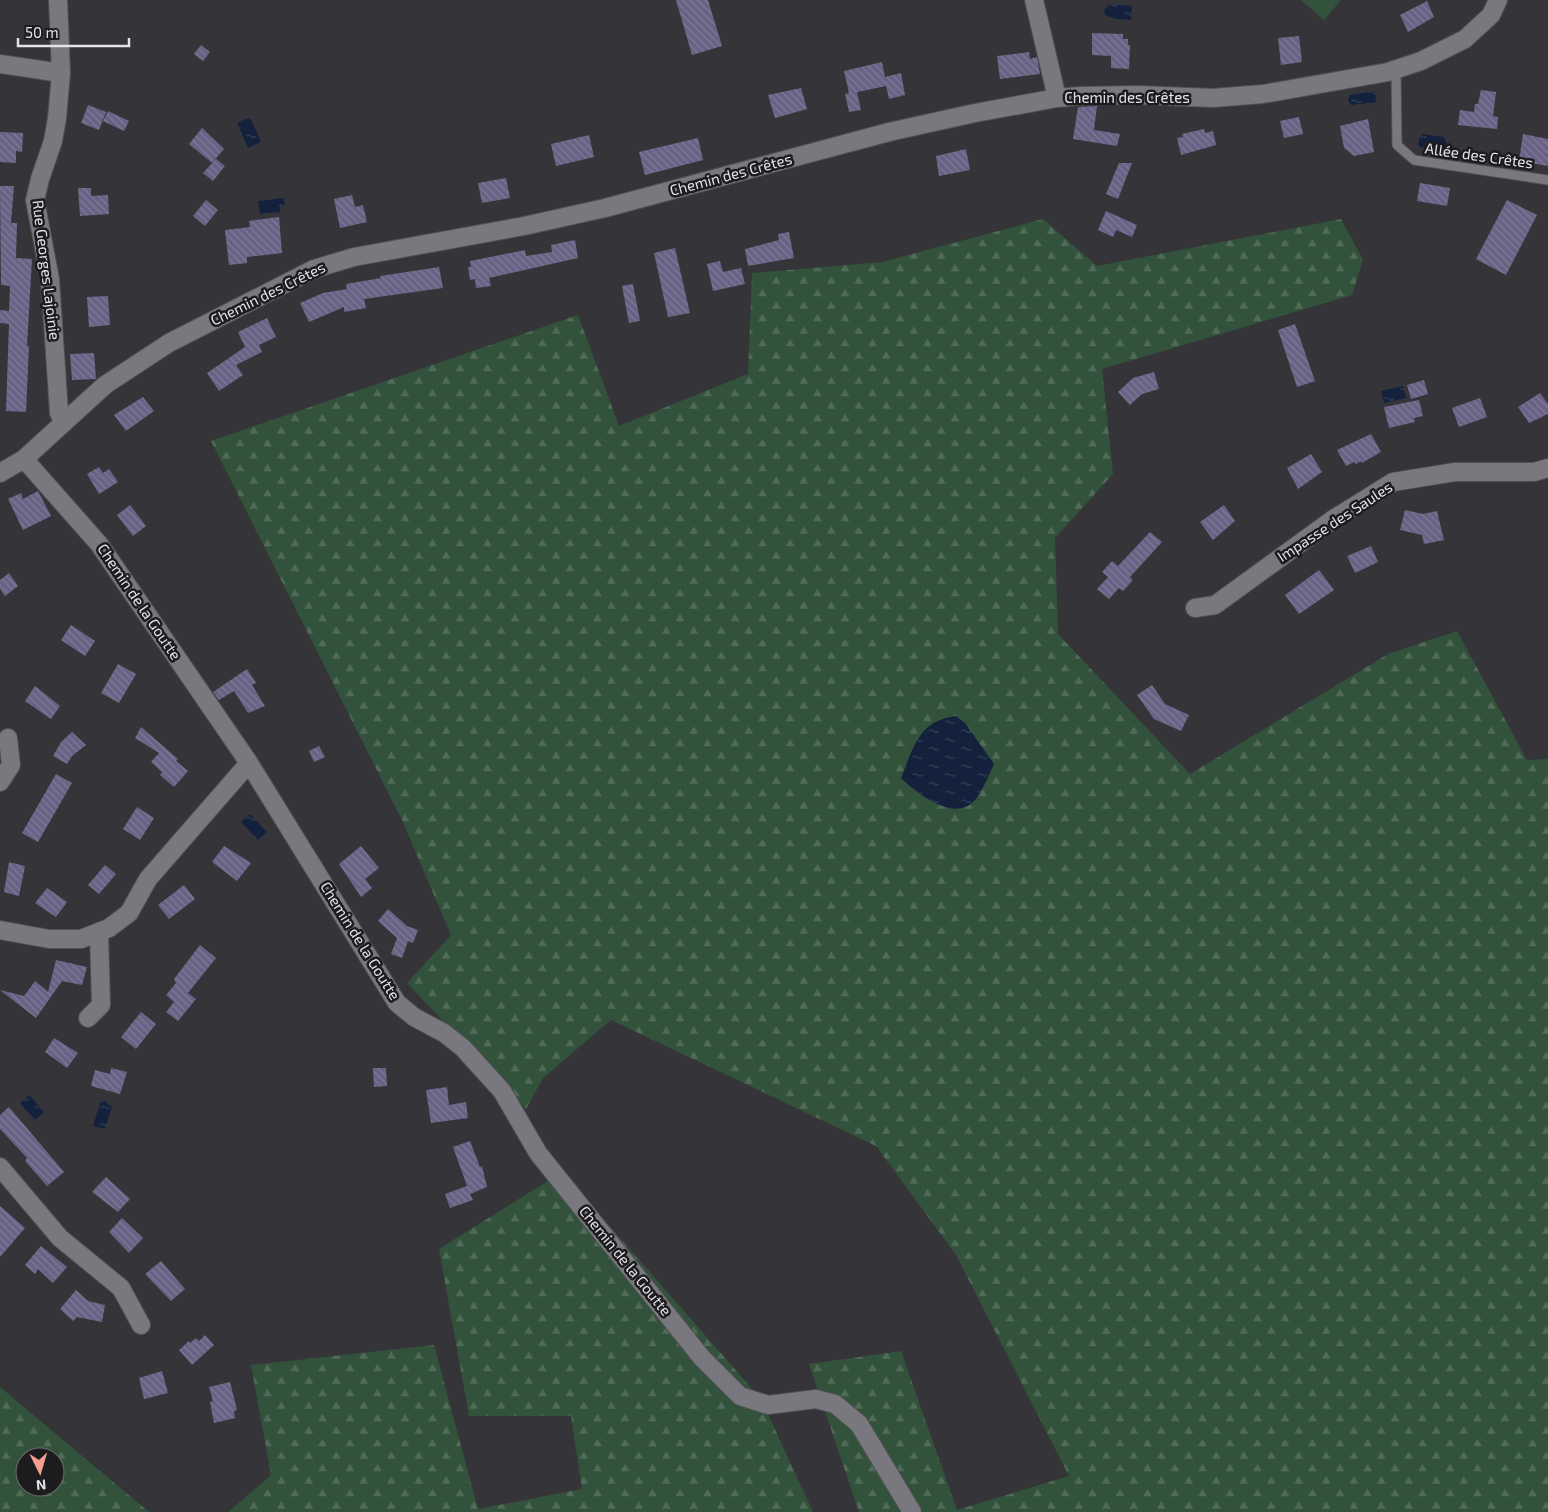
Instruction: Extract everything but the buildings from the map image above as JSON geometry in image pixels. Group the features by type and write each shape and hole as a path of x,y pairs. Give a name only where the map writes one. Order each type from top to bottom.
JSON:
{"street":[{"name":"Rue Georges Lajoinie","path":"58,0 61,73 53,141 35,200 50,279 59,413 64,422"},
{"path":"1034,0 1058,98"},
{"name":"Chemin des Crêtes","path":"0,473 24,459 105,384 169,343 314,269 354,256 524,226 605,208 889,132 975,113 1058,98 1138,95 1213,98 1263,94 1396,70 1421,61 1465,39 1491,15 1498,0"},
{"path":"0,64 61,73"},
{"name":"Chemin de la Goutte","path":"24,459 99,544 249,763 397,1003 414,1017 444,1033 463,1048 502,1091 538,1153 702,1358 740,1396 768,1405 816,1399 835,1404 859,1424 912,1512"},
{"name":"Impasse des Saules","path":"1195,608 1215,605 1332,520 1393,482 1455,472 1534,472 1548,468"},
{"path":"0,782 10,766 8,738"},
{"path":"0,930 49,939 81,939 109,928 128,913 148,879 249,763"},
{"path":"88,1018 101,1005 99,932"},
{"path":"0,1167 60,1238 122,1288 141,1325"}],"lane":[{"name":"Allée des Crêtes","path":"1396,70 1397,145 1414,160 1548,180"}],"green space":[{"path":"1301,0 1341,0 1324,20"},
{"path":"1043,219 1097,266 1341,219 1363,260 1352,295 1102,369 1113,474 1055,538 1058,634 1190,774 1388,654 1457,631 1527,760 1548,759 1548,1512 859,1512 809,1364 901,1351 957,1510 1069,1476 956,1255 876,1146 611,1020 543,1078 526,1109 407,983 451,935 402,820 211,441 578,315 619,426 748,374 752,273 882,262"},
{"path":"562,1172 761,1399 813,1512 228,1512 271,1475 251,1365 434,1345 478,1509 582,1489 571,1416 469,1416 439,1249"},
{"path":"0,1387 149,1512 0,1512"}],"water":[{"path":"1110,4 1132,6 1131,20 1117,19 1105,15 1104,10"},
{"path":"1375,91 1376,102 1351,105 1348,100 1350,95"},
{"path":"250,117 261,142 248,148 237,123"},
{"path":"1421,134 1444,137 1448,146 1439,150 1420,147 1418,144"},
{"path":"284,198 285,205 280,206 280,212 260,214 258,201"},
{"path":"1403,386 1406,398 1384,403 1381,391"},
{"path":"956,716 965,723 994,764 976,799 965,807 955,809 935,803 901,778 914,746 925,730 933,723"},
{"path":"250,814 267,832 258,840 241,822"},
{"path":"29,1095 43,1110 43,1113 35,1120 20,1103"},
{"path":"105,1101 112,1107 105,1129 93,1126 100,1103"}]}
